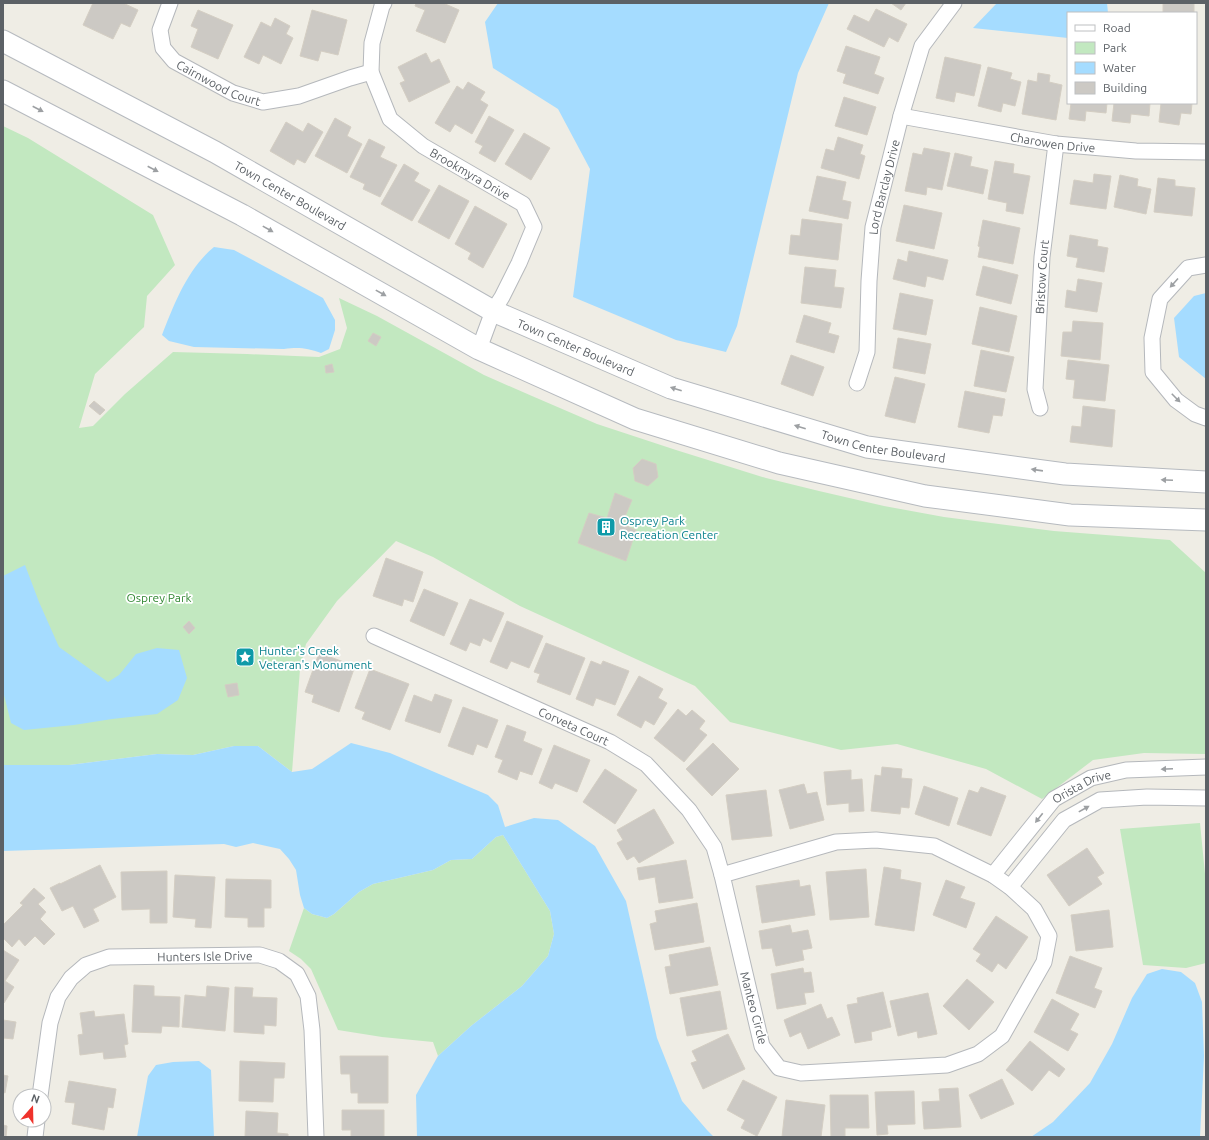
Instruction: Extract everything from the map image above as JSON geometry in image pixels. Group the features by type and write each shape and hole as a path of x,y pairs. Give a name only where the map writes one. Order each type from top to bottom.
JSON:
{"street":[{"name":"Cairnwood Court","path":"170,3 160,30 163,48 174,61 233,93 263,102 299,96 372,72"},
{"name":"Brookmyra Drive","path":"384,3 372,43 372,72 390,119 423,146 523,204 534,227 502,297 492,311 479,349"},
{"name":"Lord Barclay Drive","path":"857,383 867,352 869,281 874,226 901,116 922,46 954,3"},
{"name":"Town Center Boulevard","path":"3,41 215,152 492,311 671,388 867,447 1065,474 1206,482"},
{"path":"3,91 242,215 479,349 635,419 779,463 926,496 1070,515 1206,520"},
{"name":"Charowen Drive","path":"901,116 1056,144 1136,151 1206,152"},
{"name":"Bristow Court","path":"1040,408 1035,389 1042,257 1056,144"},
{"path":"1206,265 1188,268 1160,299 1152,338 1153,372 1176,400 1195,414 1206,418"},
{"name":"Corveta Court","path":"374,636 610,742 646,764 690,810 714,847 722,875"},
{"name":"Orista Drive","path":"994,875 1054,799 1091,778 1126,770 1206,767"},
{"name":"Orista Drive","path":"1010,887 1064,820 1100,800 1147,797 1206,798"},
{"name":"Manteo Circle","path":"876,840 934,846 994,875 1034,908 1049,936 1044,962 1002,1036 978,1054 947,1065 801,1073 779,1068 762,1046 722,875 836,842 876,840"},
{"name":"Hunters Isle Drive","path":"41,1088 50,1023 58,997 71,978 86,965 108,957 260,955 279,961 297,974 308,996 312,1030 316,1137"}],"green space":[{"name":"Osprey Park","path":"3,126 28,138 153,215 175,265 147,296 144,327 95,374 79,428 93,426 125,394 173,352 319,357 340,349 347,328 339,298 377,316 484,375 597,424 766,478 884,506 944,517 1054,531 1170,540 1206,573 1206,754 1144,753 1093,760 1042,799 986,769 897,744 841,750 730,722 695,686 520,606 433,557 396,541 337,601 306,644 300,669 292,772 258,746 234,746 193,755 157,754 69,765 3,765"},
{"path":"1200,823 1206,884 1206,963 1186,968 1143,965 1120,829"},
{"path":"503,835 550,911 554,934 548,956 522,986 471,1026 438,1056 433,1042 382,1037 338,1030 311,969 301,959 289,951 304,908 312,914 327,918 334,914 359,892 373,884 433,870 451,860 472,859 496,837"}],"water":[{"path":"498,3 829,3 798,73 737,326 726,352 676,340 573,297 590,169 558,109 493,68 485,22"},
{"path":"997,3 1107,3 1108,12 1067,12 1067,38 973,28"},
{"path":"214,247 234,250 323,298 335,320 335,330 329,349 321,353 299,348 194,347 169,341 162,335 177,299 189,276"},
{"path":"1206,293 1206,379 1179,357 1174,318 1194,296"},
{"path":"25,565 39,602 59,647 108,682 119,675 136,654 157,648 179,650 187,678 178,700 157,714 24,730 11,723 3,691 3,576"},
{"path":"351,743 390,753 488,795 498,805 505,827 534,818 558,820 595,846 626,901 657,1038 682,1101 714,1137 417,1137 416,1095 438,1056 471,1026 522,986 548,956 554,934 550,911 503,835 496,837 472,859 451,860 433,870 373,884 359,892 334,914 327,918 312,914 304,908 300,895 296,870 280,849 253,843 236,847 224,844 3,851 3,765 69,765 157,754 193,755 234,746 258,746 292,772 312,769"},
{"path":"1162,969 1181,972 1195,983 1202,1002 1204,1056 1200,1137 1031,1137 1053,1122 1090,1083 1112,1044 1132,998 1147,974"},
{"path":"199,1061 211,1070 214,1137 137,1137 148,1076 156,1065 173,1062"}],"building":[{"path":"93,3 123,3 138,10 130,27 121,23 113,39 83,25"},
{"path":"416,3 443,3 459,10 445,43 416,31 425,10 415,6"},
{"path":"891,3 906,3 901,10"},
{"path":"1163,3 1194,3 1194,12 1163,12"},
{"path":"876,9 907,24 898,42 889,37 884,47 847,29 854,15 869,22"},
{"path":"198,10 233,25 218,59 191,47 198,29 191,26"},
{"path":"312,10 347,20 338,55 321,51 318,61 300,56"},
{"path":"275,18 290,26 286,34 293,38 281,64 263,55 259,64 244,57 261,22 271,27"},
{"path":"846,46 880,57 874,74 884,78 878,94 843,83 846,74 837,71"},
{"path":"426,53 431,63 439,59 450,82 409,102 400,83 405,81 398,67"},
{"path":"945,57 981,65 974,96 956,92 954,102 936,98"},
{"path":"988,67 1012,73 1010,79 1021,82 1015,106 1003,103 1001,112 978,106"},
{"path":"1038,73 1050,75 1049,82 1062,85 1056,120 1022,114 1028,80 1037,82"},
{"path":"468,82 485,92 480,100 488,105 472,134 455,124 450,132 435,123 457,86 463,90"},
{"path":"844,97 876,107 867,135 835,126"},
{"path":"1071,104 1107,104 1106,113 1086,111 1085,121 1069,119"},
{"path":"1114,104 1150,104 1149,116 1131,114 1130,123 1112,121"},
{"path":"1161,104 1192,104 1191,114 1181,113 1179,125 1159,122"},
{"path":"489,116 514,130 495,162 479,153 483,146 475,142"},
{"path":"335,118 351,127 347,136 362,144 347,173 315,156"},
{"path":"286,122 303,132 308,123 323,132 305,163 297,159 294,165 270,151"},
{"path":"524,133 550,148 531,180 505,164"},
{"path":"838,137 863,145 860,154 865,156 859,179 821,168 826,149 834,151"},
{"path":"369,139 385,147 380,157 397,165 380,197 363,189 365,184 350,177"},
{"path":"924,148 950,153 942,190 927,187 926,195 905,191 913,153 922,155"},
{"path":"955,153 972,157 970,166 988,170 983,194 947,186"},
{"path":"995,161 1014,164 1013,173 1030,176 1023,214 1006,211 1007,203 988,199"},
{"path":"404,164 419,173 414,181 430,190 412,221 381,204"},
{"path":"1094,174 1111,176 1106,209 1070,204 1074,180 1093,183"},
{"path":"1120,175 1138,179 1137,186 1151,189 1146,214 1114,207"},
{"path":"817,176 846,182 842,200 851,202 848,219 809,211"},
{"path":"1158,178 1175,180 1175,186 1195,188 1192,216 1154,212"},
{"path":"439,185 469,201 449,239 418,222"},
{"path":"904,205 942,213 934,249 896,241"},
{"path":"475,206 507,224 483,268 468,259 471,253 455,244"},
{"path":"802,219 842,224 838,260 789,254 791,235 800,236"},
{"path":"983,220 1020,228 1013,264 978,257 980,247 978,246"},
{"path":"1070,235 1098,240 1097,246 1108,248 1104,272 1076,267 1078,258 1067,256"},
{"path":"909,251 948,260 943,280 927,276 925,287 893,279 898,259 907,262"},
{"path":"983,266 1018,275 1011,304 976,295"},
{"path":"805,267 836,270 834,287 844,288 841,308 801,303"},
{"path":"1078,279 1102,283 1097,312 1065,307 1067,290 1076,292"},
{"path":"900,293 933,300 926,335 893,329"},
{"path":"980,307 1017,316 1009,352 972,344"},
{"path":"804,315 831,323 828,333 839,336 834,353 796,342"},
{"path":"1073,321 1103,323 1100,360 1061,356 1063,332 1072,332"},
{"path":"373,333 381,337 376,346 368,341"},
{"path":"898,338 931,344 925,374 893,368"},
{"path":"981,350 1014,357 1006,392 974,386"},
{"path":"791,355 824,367 813,396 781,384"},
{"path":"1068,360 1109,365 1105,401 1073,398 1075,380 1066,379"},
{"path":"332,364 334,372 326,373 325,366"},
{"path":"895,377 925,384 915,423 885,416"},
{"path":"965,391 1005,399 1002,416 993,415 989,433 958,427"},
{"path":"94,401 105,410 100,415 89,406"},
{"path":"1083,406 1115,410 1112,447 1070,442 1072,426 1081,427"},
{"path":"642,459 656,464 658,477 648,486 635,481 633,468"},
{"name":"Osprey Park Recreation Center","path":"615,493 632,500 622,524 636,530 626,561 578,543 589,513 607,518"},
{"path":"386,558 423,572 413,602 404,599 402,606 373,596"},
{"path":"424,589 458,603 444,636 410,621"},
{"path":"470,599 504,613 491,642 483,638 480,646 470,642 466,651 450,644"},
{"path":"189,621 195,628 189,634 183,627"},
{"path":"507,621 543,636 529,668 511,661 507,669 490,662"},
{"path":"546,643 585,658 570,695 537,682 540,674 534,672"},
{"path":"319,653 355,666 339,712 312,702 314,695 305,692"},
{"path":"591,661 601,665 603,661 629,671 615,705 596,698 593,706 576,699"},
{"path":"370,669 409,684 390,730 362,719 365,712 355,708"},
{"path":"639,676 663,689 658,698 667,703 654,725 645,720 641,728 617,715"},
{"path":"237,683 239,695 228,697 225,685"},
{"path":"435,694 452,700 440,733 405,721 414,695 432,702"},
{"path":"463,707 498,720 487,748 477,744 473,755 448,746"},
{"path":"678,709 686,716 692,710 705,721 699,729 707,735 684,762 654,738"},
{"path":"507,725 526,732 523,741 542,749 532,775 520,771 517,780 498,772 503,760 495,757"},
{"path":"713,743 739,769 712,796 686,769"},
{"path":"554,745 590,760 577,792 555,783 552,789 539,783"},
{"path":"882,767 902,769 901,778 912,779 909,808 901,807 900,814 871,811 875,775 881,776"},
{"path":"605,769 637,790 615,824 583,802"},
{"path":"851,770 851,780 862,779 864,811 849,812 849,803 827,805 824,772"},
{"path":"804,784 807,794 817,792 824,820 790,829 779,790"},
{"path":"924,786 958,798 949,826 915,814"},
{"path":"981,787 1006,796 991,836 957,824 969,790 978,793"},
{"path":"766,790 772,836 732,840 726,795"},
{"path":"654,809 674,843 639,863 634,856 627,860 617,843 623,840 617,830"},
{"path":"1087,848 1104,873 1097,877 1102,884 1069,906 1047,875"},
{"path":"686,860 693,898 659,903 655,877 639,880 637,868"},
{"path":"100,865 116,897 93,909 99,921 84,928 73,906 62,911 50,888"},
{"path":"884,867 901,870 900,879 921,883 914,931 875,925"},
{"path":"866,869 869,917 830,920 826,872"},
{"path":"167,871 167,923 150,923 150,909 122,910 121,872"},
{"path":"175,875 215,877 211,928 195,927 196,919 173,917"},
{"path":"226,879 271,880 271,908 264,908 264,927 248,927 248,918 225,917"},
{"path":"799,880 800,887 810,885 815,915 762,923 756,886"},
{"path":"946,880 965,887 960,898 975,903 966,928 933,915"},
{"path":"34,888 45,898 38,904 46,912 40,919 55,934 44,945 35,936 25,946 19,939 12,947 3,938 3,925 23,905 20,903"},
{"path":"697,903 704,942 655,950 650,924 657,922 655,911"},
{"path":"1109,910 1113,947 1076,951 1071,915"},
{"path":"996,916 1028,937 1006,969 998,963 992,972 976,961 981,954 973,949"},
{"path":"790,925 792,933 808,930 812,948 802,950 804,960 776,966 772,948 762,949 759,931"},
{"path":"710,947 718,985 670,994 665,967 671,966 669,955"},
{"path":"3,950 19,960 5,981 14,987 4,1003 3,1002"},
{"path":"1070,956 1102,968 1094,988 1102,991 1095,1008 1056,993"},
{"path":"803,968 804,973 811,972 814,992 804,993 806,1004 777,1009 771,974"},
{"path":"967,979 994,1002 969,1030 943,1006"},
{"path":"134,985 154,986 154,996 180,997 179,1027 162,1026 161,1033 132,1032"},
{"path":"207,986 229,988 225,1031 182,1027 185,995 206,997"},
{"path":"235,987 253,988 252,997 277,998 276,1026 264,1025 264,1034 234,1032"},
{"path":"720,991 727,1029 687,1036 680,998"},
{"path":"883,992 891,1027 871,1032 872,1040 855,1043 847,1005 858,1003 857,998"},
{"path":"928,993 937,1034 918,1038 917,1031 898,1036 890,1001"},
{"path":"1052,999 1079,1014 1070,1030 1078,1034 1068,1051 1034,1032"},
{"path":"821,1004 827,1019 832,1017 840,1035 808,1049 801,1032 790,1037 784,1020"},
{"path":"94,1011 95,1017 124,1014 128,1044 124,1045 126,1057 104,1059 103,1052 80,1055 78,1035 83,1034 80,1013"},
{"path":"3,1020 16,1022 13,1039 4,1038 3,1042"},
{"path":"728,1034 745,1069 703,1089 691,1063 697,1061 692,1051"},
{"path":"1030,1041 1065,1069 1059,1077 1049,1070 1032,1091 1006,1070"},
{"path":"340,1056 388,1056 388,1103 358,1103 358,1093 351,1093 350,1074 341,1074"},
{"path":"240,1061 285,1063 284,1078 274,1078 273,1102 239,1101"},
{"path":"3,1075 8,1076 5,1093 3,1092"},
{"path":"1002,1079 1014,1104 981,1119 969,1095"},
{"path":"743,1080 777,1097 757,1136 741,1128 745,1120 727,1110"},
{"path":"69,1081 116,1089 113,1108 108,1107 104,1130 72,1124 75,1103 65,1102"},
{"path":"958,1088 961,1127 924,1129 922,1102 940,1101 939,1089"},
{"path":"914,1091 915,1124 887,1125 888,1134 877,1135 875,1092"},
{"path":"830,1095 868,1095 869,1128 845,1128 845,1137 831,1137"},
{"path":"786,1100 825,1105 821,1137 782,1137"},
{"path":"342,1110 384,1110 384,1137 351,1137 351,1130 342,1130"},
{"path":"246,1111 278,1113 277,1133 288,1134 288,1137 245,1137"},
{"path":"3,1125 7,1126 6,1137 3,1137"}],"place":[{"name":"Osprey Park Recreation Center","path":"606,527"},
{"name":"Hunter's Creek Veteran's Monument","path":"245,657"}]}
